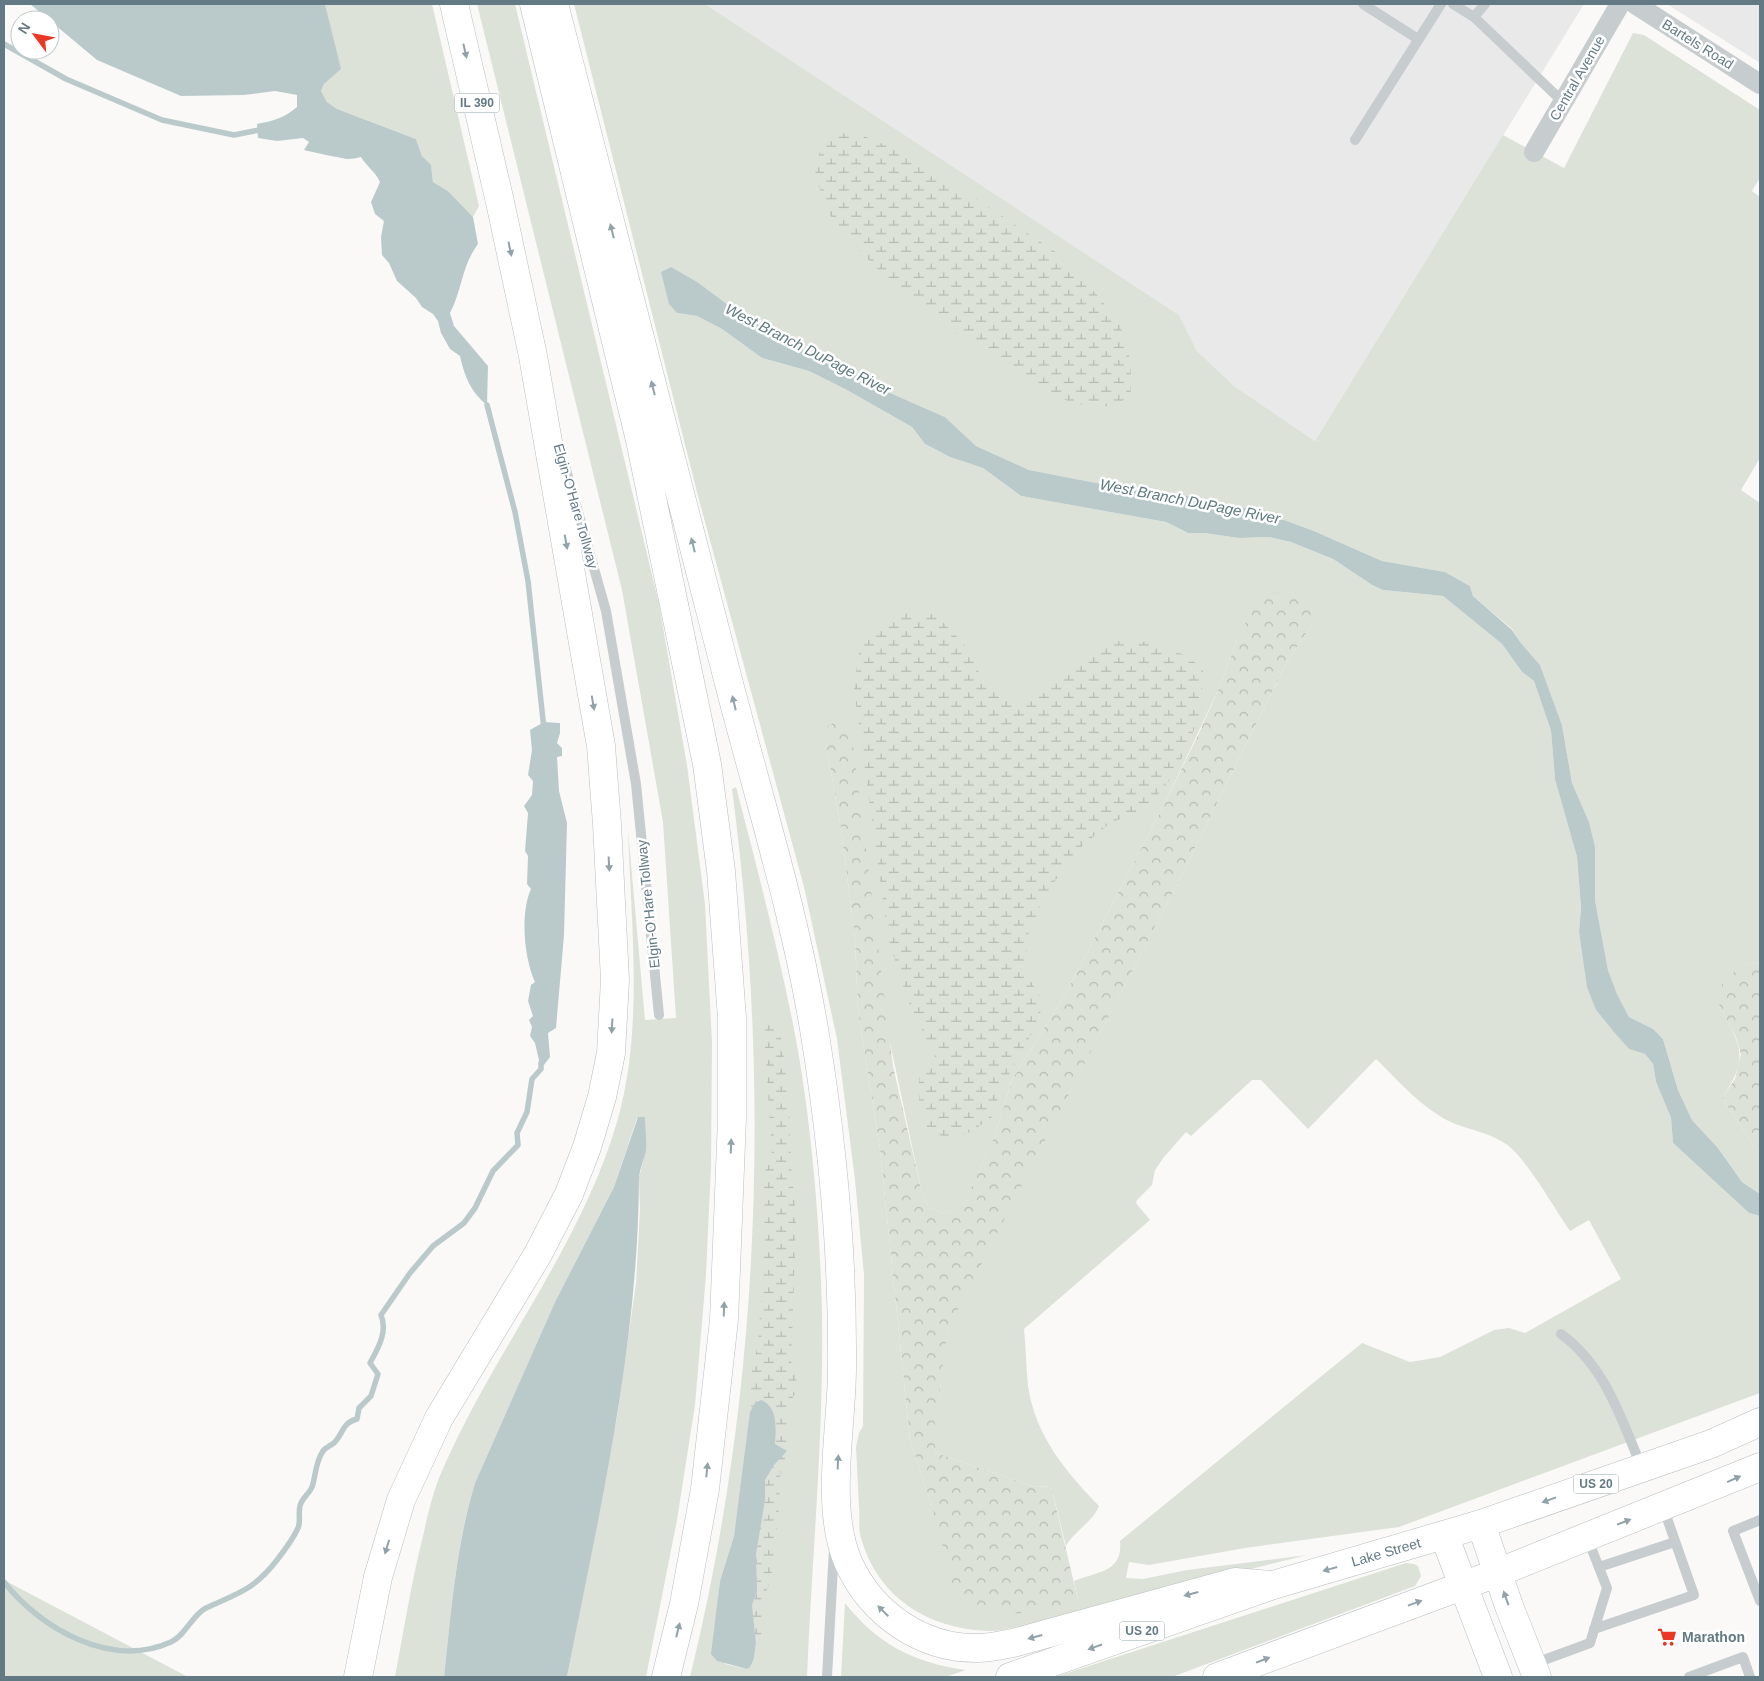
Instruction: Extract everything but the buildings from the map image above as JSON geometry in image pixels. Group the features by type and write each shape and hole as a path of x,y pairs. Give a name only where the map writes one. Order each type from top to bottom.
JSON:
{"main road":[{"name":"Elgin-O'Hare Tollway","path":"454,4 533,356"},
{"path":"534,4 640,440 707,764 723,900 732,1028 732,1118 724,1320 705,1489 684,1604 666,1677"},
{"path":"554,4 800,955 832,1146 839,1240 842,1368 836,1512 848,1561 865,1592 889,1617 914,1633 947,1645 978,1648 1013,1643 1235,1582 1274,1585"},
{"path":"358,1677 378,1577 402,1500 439,1418 538,1254 569,1194 587,1147 602,1097 611,1053 615,980 601,746 533,356"},
{"name":"Lake Street","path":"1010,1677 1274,1585 1481,1524 1714,1442 1760,1422"},
{"path":"1217,1677 1497,1573 1760,1467"},
{"path":"1481,1524 1497,1573 1535,1671"},
{"path":"1444,1536 1498,1677"}],"street":[{"name":"Central Avenue","path":"1534,152 1620,4"},
{"name":"Bartels Road","path":"1635,4 1760,84"}],"lane":[{"path":"1363,4 1418,39"},
{"path":"1355,140 1441,4"},
{"path":"1453,4 1474,17 1562,102"},
{"path":"1474,17 1485,4"},
{"name":"Elgin-O'Hare Tollway","path":"533,356 606,611 636,784 659,1016"},
{"path":"1561,1334 1576,1344 1606,1384 1642,1467"},
{"path":"1594,1629 1694,1595 1663,1507"},
{"path":"827,1677 836,1512"},
{"path":"1760,1520 1733,1531 1760,1601"},
{"path":"1535,1671 1590,1643 1607,1588 1587,1537"},
{"path":"1599,1567 1675,1542"},
{"path":"1689,1677 1743,1657 1750,1677"}],"shaded area":[{"path":"705,4 1584,4 1315,441 1234,386 1197,351 1179,315"},
{"path":"1667,4 1760,4 1760,63"}],"green space":[{"path":"325,4 432,4 479,206 473,217 448,191 433,182 431,166 422,156 416,139 337,109 327,102 321,91 324,84 340,69"},
{"path":"477,4 515,4 659,604 687,765 705,904 712,1043 711,1166 706,1275 695,1405 677,1520 646,1677 567,1677 617,1417 636,1283 640,1209 639,1178 646,1149 644,1117 637,1118 614,1187 555,1302 475,1483 468,1507 459,1555 444,1677 395,1677 415,1571 433,1495 439,1479 463,1427 581,1213 601,1168 617,1122 631,1050 633,1014 633,940 628,830 645,1020 676,1018 663,822 622,590"},
{"path":"574,4 705,4 1179,315 1197,351 1234,386 1315,441 1503,135 1564,168 1633,33 1644,35 1760,110 1760,178 1752,191 1760,197 1760,458 1741,490 1760,503 1760,962 1745,965 1719,1005 1733,1031 1739,1052 1736,1072 1722,1098 1755,1148 1760,1148 1760,1194 1742,1182 1718,1148 1692,1120 1678,1090 1663,1039 1652,1029 1629,1017 1617,994 1608,970 1595,900 1595,846 1589,822 1572,783 1562,725 1540,665 1512,629 1473,596 1470,586 1445,572 1382,561 1314,531 1260,511 1187,496 1117,487 1029,470 976,446 945,417 881,389 854,373 803,350 722,301 677,313 697,316 722,329 762,358 809,371 845,389 912,427 925,444 950,457 983,468 1021,496 1166,522 1188,533 1204,533 1239,538 1269,537 1291,542 1333,559 1372,585 1383,590 1443,596 1502,644 1522,672 1534,681 1551,731 1555,778 1577,857 1581,908 1579,931 1596,1010 1629,1049 1645,1054 1653,1064 1656,1082 1671,1118 1673,1143 1749,1213 1760,1216 1760,1393 1399,1527 1245,1548 1149,1565 1129,1562 1126,1578 1143,1579 1187,1570 1307,1555 1027,1625 989,1631 967,1629 926,1617 908,1606 880,1578 869,1559 860,1531 856,1447 859,1433 863,1426 864,1275 855,1180 837,1039 804,887 698,496","holes":["1313,623 1288,660 1178,882 949,1326 942,1361 940,1393 932,1434 936,1453 1035,1487 1051,1486 1066,1546 1092,1517 1099,1506 1064,1466 1037,1421 1028,1386 1024,1329 1150,1220 1136,1203 1152,1185 1155,1170 1164,1157 1186,1132 1191,1136 1252,1080 1261,1080 1308,1129 1376,1059 1421,1103 1431,1110 1453,1123 1500,1140 1514,1151 1531,1172 1570,1231 1589,1220 1621,1279 1525,1333 1509,1328 1494,1330 1440,1357 1410,1362 1362,1343 1120,1541 1118,1559 1113,1565 1108,1569 1074,1581 1078,1600 932,1506 910,1440 880,1149 858,1011 855,938 841,829 825,737 922,1193 929,1208 945,1213 962,1209 995,1135 1012,1080 1066,993 1165,803 1220,686 1237,640"]},
{"path":"830,133 859,134 914,157 1057,253 1099,297 1120,324 1131,363 1131,391 1120,404 1095,408 1070,402 1031,384 949,329 873,265 828,213 815,175 819,153"},
{"path":"1275,592 1303,600 1313,608 1316,613 1313,623 1288,660 1178,882 949,1327 934,1429 936,1453 1035,1487 1051,1486 1078,1600 1029,1613 1016,1614 989,1609 955,1594 932,1506 910,1440 880,1149 858,1011 855,938 841,829 825,737 828,726 835,722 845,727 852,737 893,1066 922,1193 929,1208 945,1213 962,1208 995,1135 1012,1080 1066,993 1165,803 1199,733 1220,686 1237,640 1252,610"},
{"path":"902,611 935,614 964,644 980,674 1002,696 1024,706 1044,693 1068,668 1107,641 1147,642 1185,655 1203,669 1201,714 1175,773 1149,806 1109,824 1075,852 1044,897 1027,937 1026,973 1041,998 1040,1019 1001,1089 991,1119 966,1134 945,1138 927,1127 919,1100 919,1075 937,1061 908,1001 888,938 854,689 859,651 876,625"},
{"path":"736,787 788,999 810,1133 817,1206 822,1312 822,1358 807,1677 690,1677 714,1568 732,1458 745,1347 752,1235 755,1123 752,1012 744,900 732,789","holes":["745,1461 752,1605 756,1643 754,1660 747,1669 725,1664 717,1611 720,1581 734,1536"]},
{"path":"1760,962 1760,1148 1755,1148 1722,1098 1735,1079 1741,1054 1736,1037 1719,1005 1723,979 1745,965"},
{"path":"768,1025 778,1029 782,1042 789,1102 791,1166 796,1218 791,1370 796,1376 797,1389 789,1405 787,1451 780,1476 779,1509 771,1579 763,1601 763,1632 756,1643 752,1605 757,1591 756,1554 765,1500 765,1480 774,1465 786,1451 775,1444 774,1415 765,1401 755,1403 750,1412 750,1380 758,1344 765,1240 764,1174 772,1152 764,1032"},
{"path":"1406,1563 1418,1566 1421,1576 1415,1586 1172,1677 1055,1677"},
{"path":"4,1580 188,1677 4,1677"},
{"path":"845,1603 870,1630 898,1649 913,1657 947,1667 966,1670 945,1677 841,1677"}],"water":[{"path":"30,4 325,4 341,69 324,84 321,91 327,102 337,109 416,139 422,156 431,165 433,182 448,191 473,217 478,244 465,269 450,313 454,326 488,366 487,405 472,389 466,377 460,356 450,349 441,333 438,321 433,314 422,307 416,298 397,281 389,263 382,255 381,237 384,221 375,214 371,202 380,182 361,157 348,159 304,150 309,142 303,138 277,141 258,138 257,124 288,114 297,107 297,95 275,91 244,95 181,96 97,60 60,29 60,10 37,10"},
{"path":"671,267 697,282 739,313 803,350 854,373 881,389 945,417 976,446 1029,470 1117,487 1187,496 1260,511 1314,531 1382,561 1445,572 1470,586 1473,596 1512,630 1540,665 1562,725 1572,783 1589,822 1595,846 1595,900 1608,970 1617,994 1629,1017 1653,1029 1663,1039 1678,1090 1692,1120 1718,1148 1742,1182 1760,1194 1760,1216 1749,1213 1673,1143 1671,1118 1656,1082 1653,1064 1645,1054 1629,1049 1596,1010 1587,987 1579,931 1581,908 1577,857 1555,779 1551,731 1534,681 1522,672 1502,644 1443,596 1383,590 1372,585 1333,559 1291,542 1269,537 1239,538 1204,533 1188,533 1166,522 1021,496 983,468 950,457 925,444 912,427 845,389 809,371 762,358 722,329 697,316 677,313 669,304 661,272"},
{"path":"544,722 560,723 557,743 562,748 562,756 557,757 559,791 567,823 564,935 556,1028 548,1033 550,1057 541,1069 535,1043 530,1036 532,1027 529,1020 533,1016 528,1001 531,985 535,982 528,961 525,936 525,910 531,889 527,884 528,856 525,851 528,813 524,806 532,795 533,781 528,775 532,750 530,730"},
{"path":"638,1117 645,1117 646,1151 639,1176 637,1243 632,1305 615,1430 567,1677 444,1677 459,1555 468,1507 475,1483 555,1302 614,1187"},
{"path":"761,1400 770,1407 775,1419 775,1444 787,1451 774,1465 765,1480 765,1500 756,1554 757,1591 752,1605 756,1643 754,1659 747,1669 717,1661 711,1654 720,1581 734,1536 750,1412 755,1403"}],"waterway":[{"name":"West Branch DuPage River","path":"4,44 66,79 162,120 234,135 264,129"},
{"path":"487,405 515,512 528,581 544,729"},
{"path":"4,1582 37,1615 57,1629 79,1640 125,1651 148,1649 171,1642 181,1635 201,1611 245,1590 261,1578 283,1553 298,1528 300,1506 312,1487 317,1464 323,1451 335,1442 348,1423 357,1419 359,1408 371,1396 378,1374 370,1363 383,1334 381,1315 410,1273 433,1246 464,1223 475,1208 493,1171 518,1145 517,1133 527,1112 532,1079 541,1069 541,1063"}],"place":[{"name":"Marathon","path":"1667,1637"}]}
